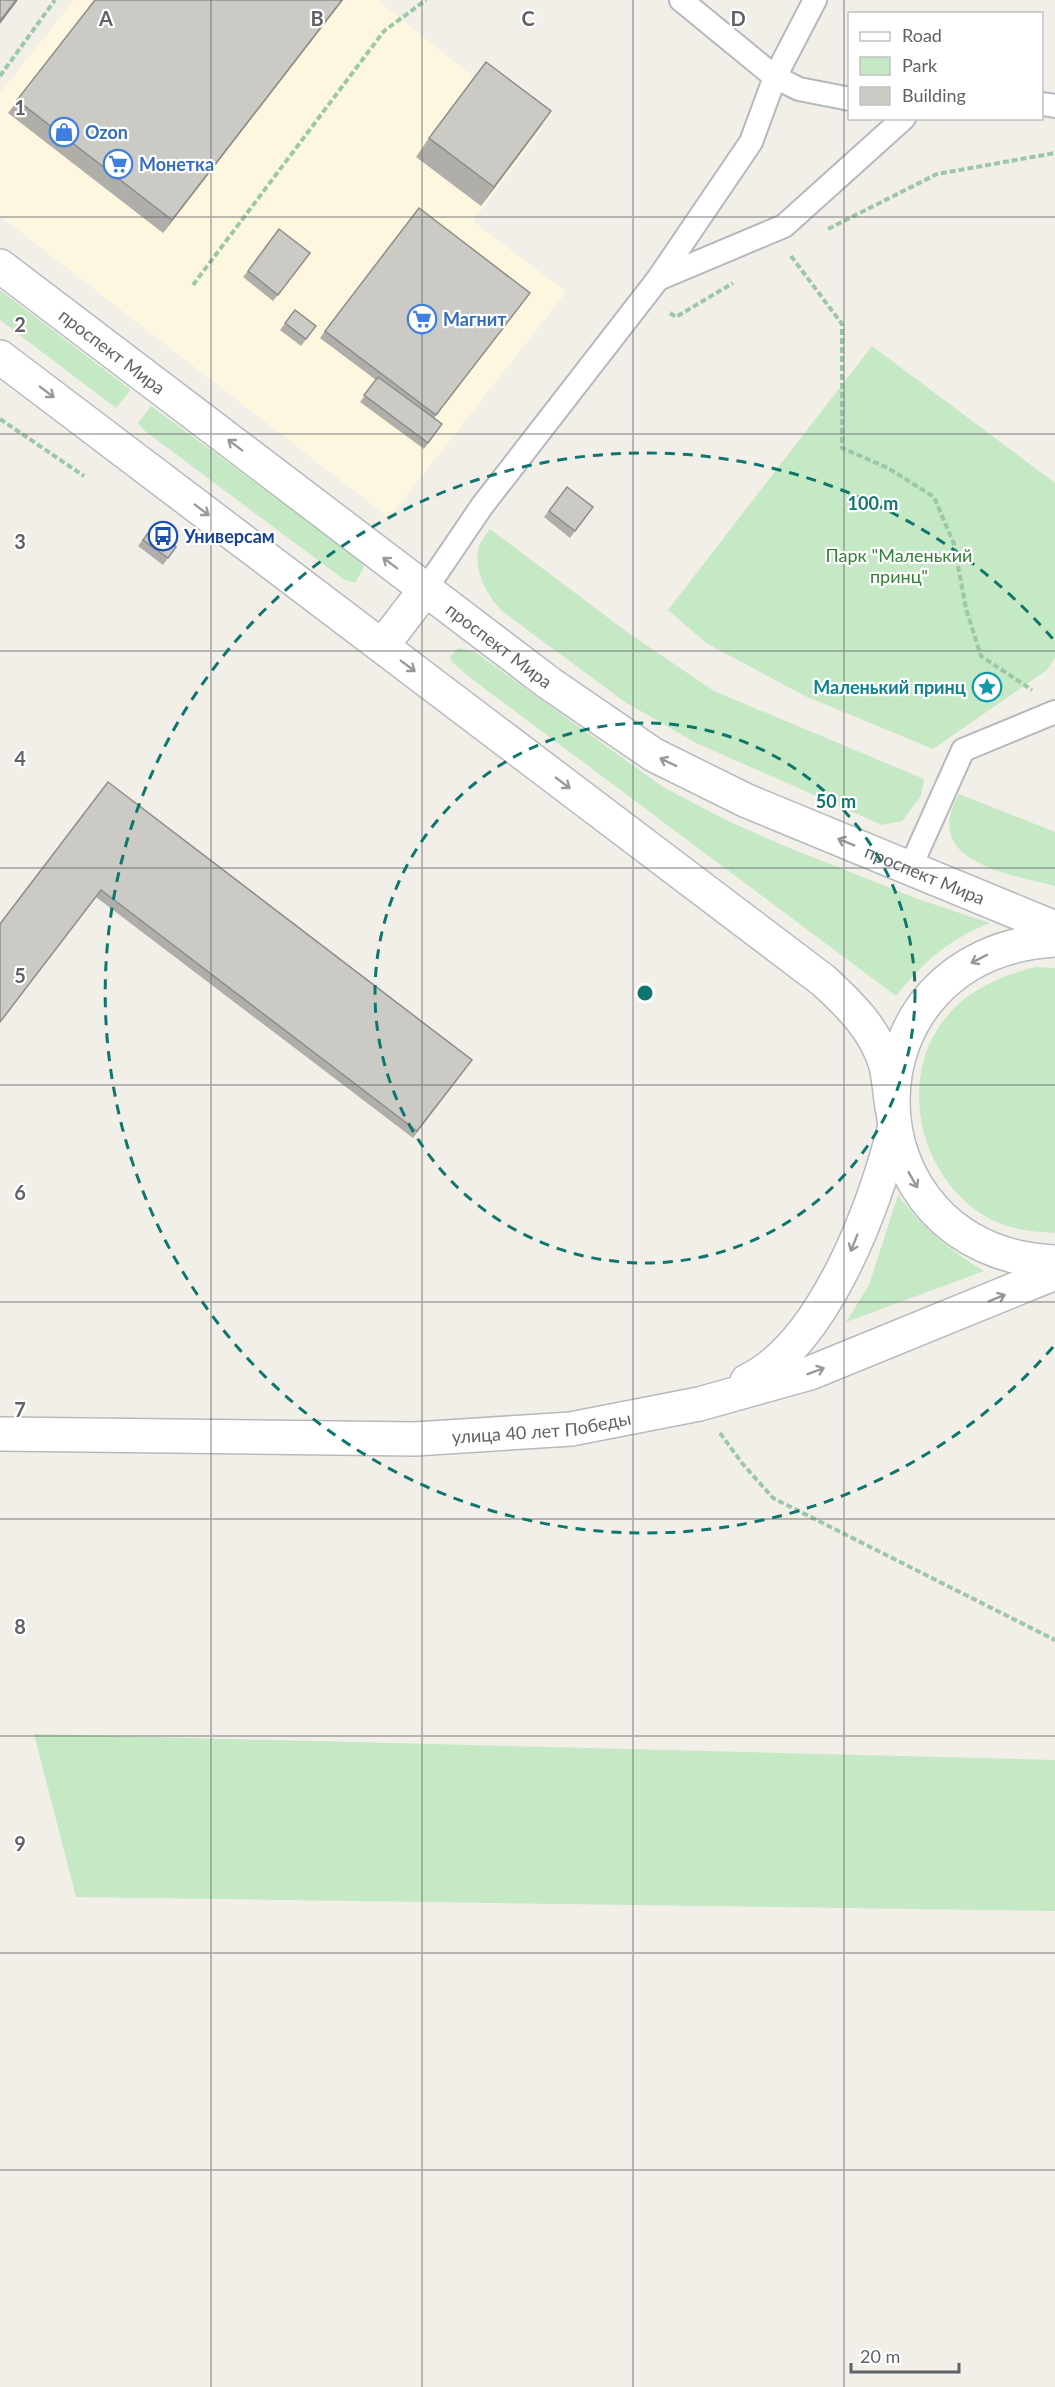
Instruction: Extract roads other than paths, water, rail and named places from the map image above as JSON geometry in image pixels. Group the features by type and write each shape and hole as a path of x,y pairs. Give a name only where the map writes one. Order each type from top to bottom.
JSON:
{"street":[{"name":"проспект Мира","path":"0,266 549,683 654,755 747,801 1055,928"},
{"path":"0,357 824,981 859,1014 886,1065 893,1118 902,1157 914,1183 931,1206 952,1227 1003,1254 1031,1261 1055,1262"},
{"path":"382,646 425,590"},
{"path":"699,1404 766,1372 788,1352 807,1327 846,1263 884,1169 893,1118 894,1074 903,1042 918,1012 940,986 966,965 996,950 1028,942 1055,940"},
{"name":"улица 40 лет Победы","path":"0,1434 415,1439 571,1429 699,1404 810,1373 1055,1273"}],"lane":[{"path":"681,0 775,76 799,89 848,99"},
{"path":"425,590 482,506 652,287 751,142 775,76 815,0"},
{"path":"652,287 784,225 902,120"},
{"path":"910,868 963,750 1055,712"}],"place":[{"name":"Ozon","path":"64,132"},
{"name":"Монетка","path":"118,164"},
{"name":"Магнит","path":"422,319"},
{"name":"Универсам","path":"163,536"},
{"name":"Маленький принц","path":"987,687"}],"park label":[{"name":"Парк \"Маленький принц\"","path":"899,565"}]}
